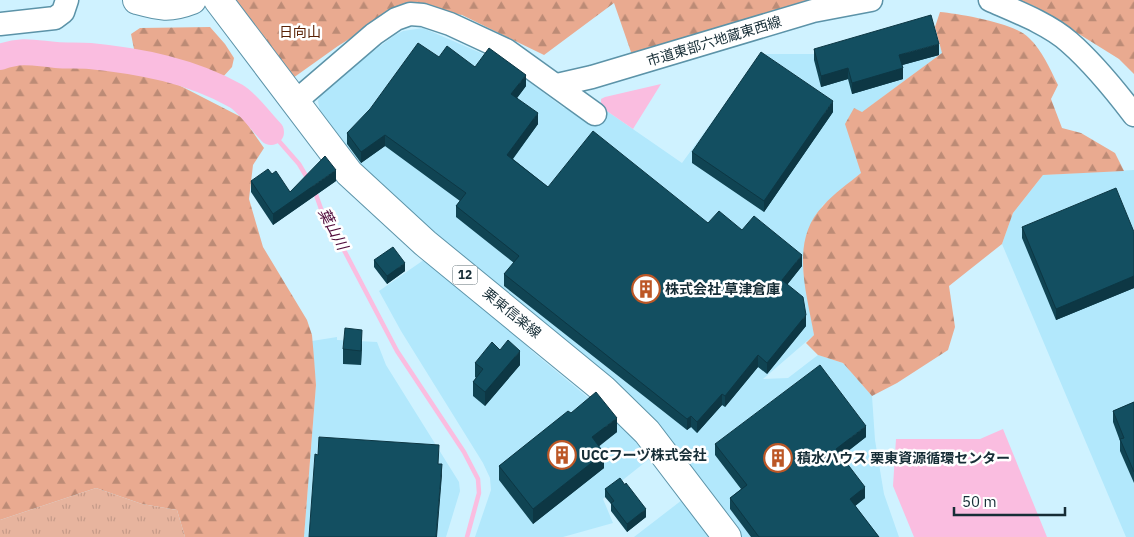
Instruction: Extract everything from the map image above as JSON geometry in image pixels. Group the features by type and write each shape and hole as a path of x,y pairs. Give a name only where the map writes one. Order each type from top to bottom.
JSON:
{"main road":[{"path":"137,0 162,7 175,6 192,0"},
{"name":"栗東信楽線","path":"218,0 296,101 348,173 426,243 603,388 647,432 727,537"}],"street":[{"path":"0,24 55,18 63,12 67,0"},
{"name":"市道東部六地蔵東西線","path":"557,85 592,77 813,11 871,0"},
{"path":"990,0 1033,19 1068,41 1117,92 1134,115"},
{"path":"296,101 374,34 396,19 410,14 423,15 450,24 506,50 557,85 594,114"}],"shaded area":[{"path":"931,24 935,27 942,53 861,113 861,173 822,206 803,269 814,335 763,379 788,378 818,355 843,363 872,396 875,440 884,494 899,537 738,537 368,180 321,118 318,101 321,90 395,35 403,31 423,28 509,67 564,108 587,105 601,107 682,163 761,54 823,54"},
{"path":"661,84 633,129 601,107 601,99 605,97"},
{"path":"1134,170 1134,537 1126,537 1002,244 1013,213 1043,175"},
{"path":"428,257 488,309 533,352 620,424 653,456 619,483 603,499 613,523 563,537 475,537 491,490 490,478 483,463 401,331 379,291"},
{"path":"337,337 337,340 377,342 386,365 459,482 460,491 446,537 304,537 316,385 312,341"},
{"path":"1003,429 1047,537 914,537 893,486 896,439 980,439"},
{"path":"682,500 710,537 634,537"}],"green space":[{"name":"日向山","path":"234,0 817,0 632,55 614,3 544,55 462,15 407,3 338,46 293,78"},
{"path":"1019,0 1134,0 1134,74 1119,59 1034,6"},
{"path":"940,12 974,17 1000,24 1012,28 1029,38 1042,54 1058,85 1051,99 1062,128 1081,133 1115,153 1124,171 1043,175 1013,213 1002,244 949,286 955,327 948,350 897,383 872,396 843,363 818,355 806,343 814,335 805,285 803,251 806,235 813,220 823,206 861,173 845,124 854,108 862,112 942,53 935,27"},
{"path":"210,27 234,58 232,67 222,78 169,60 135,54 131,34 140,28"},
{"path":"6,65 56,65 123,70 165,78 243,118 264,148 253,165 249,199 263,247 307,320 312,335 316,385 304,537 185,537 177,510 142,504 96,488 0,520 0,67"},
{"path":"96,488 142,504 177,510 185,537 0,537 0,520"}],"building":[{"path":"931,15 939,44 899,55 903,68 852,83 848,68 821,76 814,49"},
{"name":"株式会社 草津倉庫","path":"418,43 439,57 447,46 475,67 489,48 526,75 511,94 538,113 507,155 548,187 593,131 708,223 719,211 742,230 754,216 802,255 782,280 803,297 806,315 767,363 758,355 725,396 722,394 697,422 691,416 687,419 504,274 519,256 456,206 466,193 385,135 361,152 347,133 370,109"},
{"path":"761,52 833,101 764,201 692,152"},
{"path":"325,156 336,170 273,214 251,181 268,169 272,174 276,171 290,192"},
{"path":"1116,188 1134,232 1134,276 1056,309 1022,227"},
{"path":"393,247 405,263 387,276 374,260"},
{"path":"345,328 362,330 361,351 343,349"},
{"path":"508,340 520,351 485,392 473,382 483,369 475,363 492,342 500,350"},
{"name":"積水ハウス 栗東資源循環センター","path":"820,365 866,426 836,449 865,487 850,499 879,537 759,537 730,498 747,485 715,444"},
{"name":"UCCフーヅ株式会社","path":"596,392 617,418 592,437 604,453 533,509 499,466 568,411 571,413"},
{"path":"1134,402 1134,472 1120,439 1124,438 1113,411"},
{"path":"319,437 439,445 438,464 442,464 436,537 309,537 315,454 318,455"},
{"path":"620,478 646,509 627,524 611,503 614,501 605,489"}],"waterway":[{"name":"葉山川","path":"0,57 28,52 90,56 166,68 219,87 241,99 271,132"},
{"name":"葉山川","path":"271,132 299,164 309,181"},
{"name":"葉山川","path":"314,189 326,223 345,252 397,351 464,452 478,479 479,493 467,537"}],"place":[{"name":"株式会社 草津倉庫","path":"646,289"},
{"name":"UCCフーヅ株式会社","path":"562,455"},
{"name":"積水ハウス 栗東資源循環センター","path":"778,458"}]}
